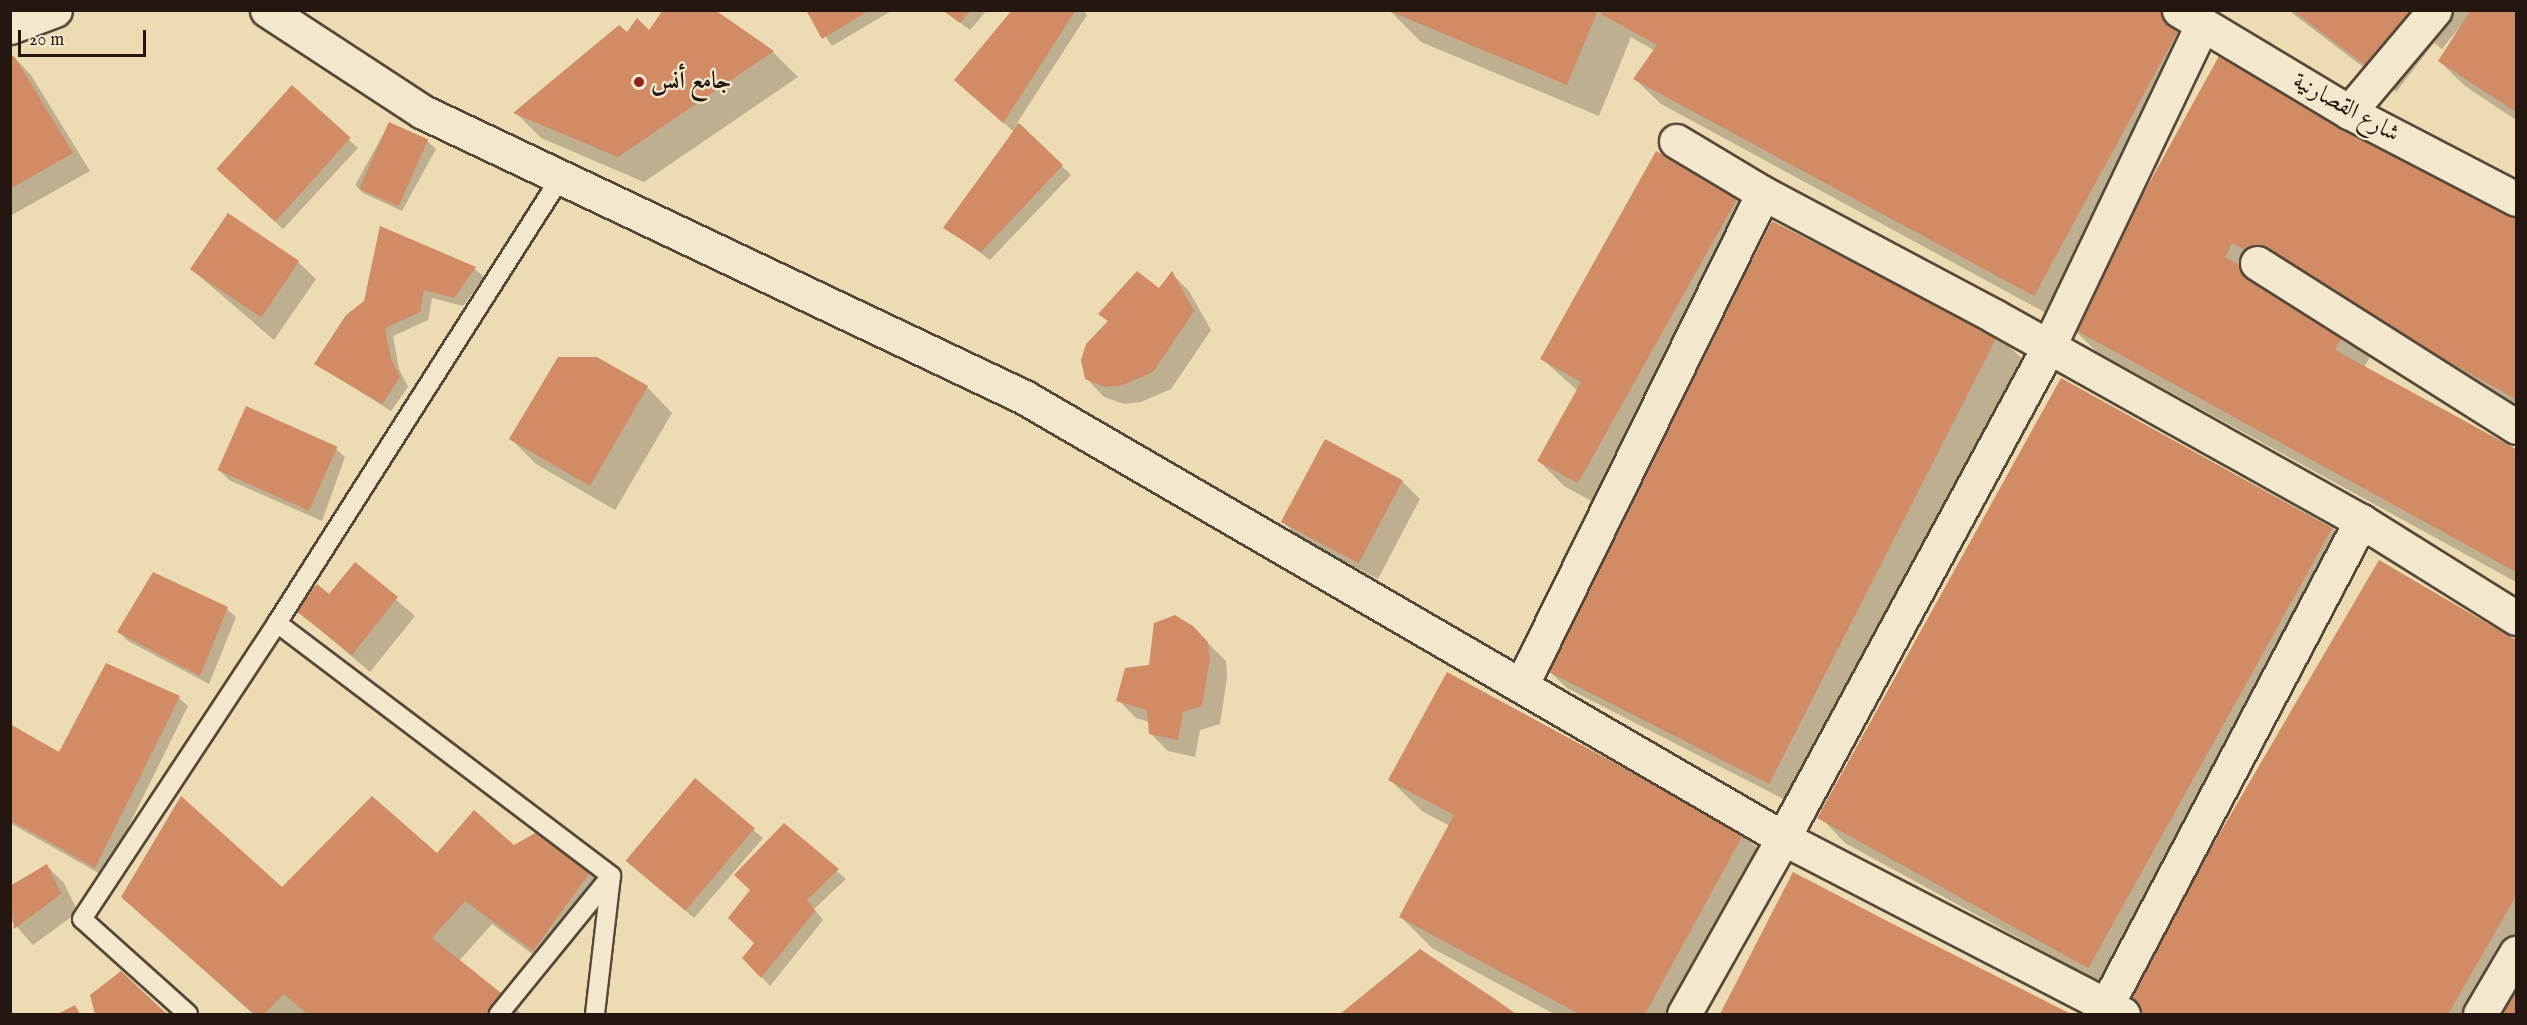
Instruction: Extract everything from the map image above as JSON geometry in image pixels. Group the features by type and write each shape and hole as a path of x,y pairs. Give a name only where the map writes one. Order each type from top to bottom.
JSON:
{"street":[{"path":"11,25 55,10"},
{"path":"267,10 423,112 559,180 1024,397 1783,838 2115,1009 2361,521"},
{"path":"2349,112 2435,10"},
{"path":"1684,1014 1783,838 2048,348 2190,18"},
{"name":"شارع القصارنية","path":"2190,18 2349,112 2517,200"},
{"path":"1676,141 1763,193 2361,521 2517,618"},
{"path":"1521,686 1763,193"},
{"path":"2257,263 2517,427"},
{"path":"2480,1014 2517,953"}],"lane":[{"path":"188,1014 82,918 277,623 559,180"},
{"path":"277,623 611,876"},
{"path":"499,1014 611,876"},
{"path":"595,1014 611,876"}],"building":[{"name":"جامع أنس","path":"663,10 715,10 774,51 618,157 513,113 619,25 627,32 637,18 649,30"},
{"path":"806,10 870,10 822,39"},
{"path":"943,10 971,10 960,23"},
{"path":"1012,10 1076,10 1003,123 954,80"},
{"path":"1387,10 1598,10 1567,85"},
{"path":"1603,10 2162,10 2183,22 2034,296 1633,79 1657,45 1601,14"},
{"path":"2292,10 2427,10 2378,75"},
{"path":"2471,10 2516,10 2516,112 2438,61"},
{"path":"14,56 73,153 10,189 10,57"},
{"path":"2219,56 2516,219 2516,399 2232,243 2225,257 2349,325 2335,350 2516,449 2516,572 2070,327"},
{"path":"292,85 351,138 275,222 216,169"},
{"path":"389,122 428,139 399,206 359,189"},
{"path":"1019,123 1063,165 981,252 943,228"},
{"path":"1656,151 1738,197 1578,483 1537,461 1581,382 1540,359"},
{"path":"228,213 299,261 261,317 190,269"},
{"path":"1772,221 1997,336 1769,784 1544,669"},
{"path":"380,226 476,267 454,298 424,290 420,312 385,328 391,359 400,377 382,404 314,364 346,315 364,301"},
{"path":"1137,271 1159,288 1172,271 1194,311 1153,372 1123,385 1105,387 1085,379 1081,360 1086,344 1108,321 1098,314"},
{"path":"558,357 597,357 648,386 590,486 509,439"},
{"path":"2061,378 2332,528 2088,968 1817,818"},
{"path":"246,406 337,447 309,511 218,470"},
{"path":"1325,439 1403,480 1359,563 1281,522"},
{"path":"2379,560 2516,640 2516,896 2448,1014 2144,1014 2122,1001"},
{"path":"355,562 398,597 352,655 296,611 317,584 329,594"},
{"path":"153,572 228,607 200,676 117,632"},
{"path":"1175,615 1193,626 1208,642 1210,659 1202,706 1183,712 1178,740 1149,734 1147,710 1116,701 1125,668 1149,665 1154,623"},
{"path":"106,663 180,696 95,868 10,820 10,724 59,752"},
{"path":"1447,672 1744,833 1645,1014 1579,1014 1399,917 1454,815 1388,780"},
{"path":"695,778 755,828 685,911 626,861"},
{"path":"181,796 282,887 372,796 437,853 474,810 514,845 537,832 591,871 533,951 465,901 432,938 505,996 489,1014 307,1014 284,994 264,1014 254,1014 121,897"},
{"path":"784,823 839,869 807,900 815,911 761,978 742,958 754,943 728,918 750,890 734,875"},
{"path":"47,864 61,894 14,929 10,886"},
{"path":"1793,872 1889,922 2071,1014 1720,1014"},
{"path":"1420,949 1495,999 1516,1014 1340,1014"},
{"path":"121,971 167,1014 95,1014 90,995"},
{"path":"2516,987 2516,1014 2500,1014"},
{"path":"75,1005 80,1014 58,1014"}],"place":[{"name":"جامع أنس","path":"639,82"}]}
